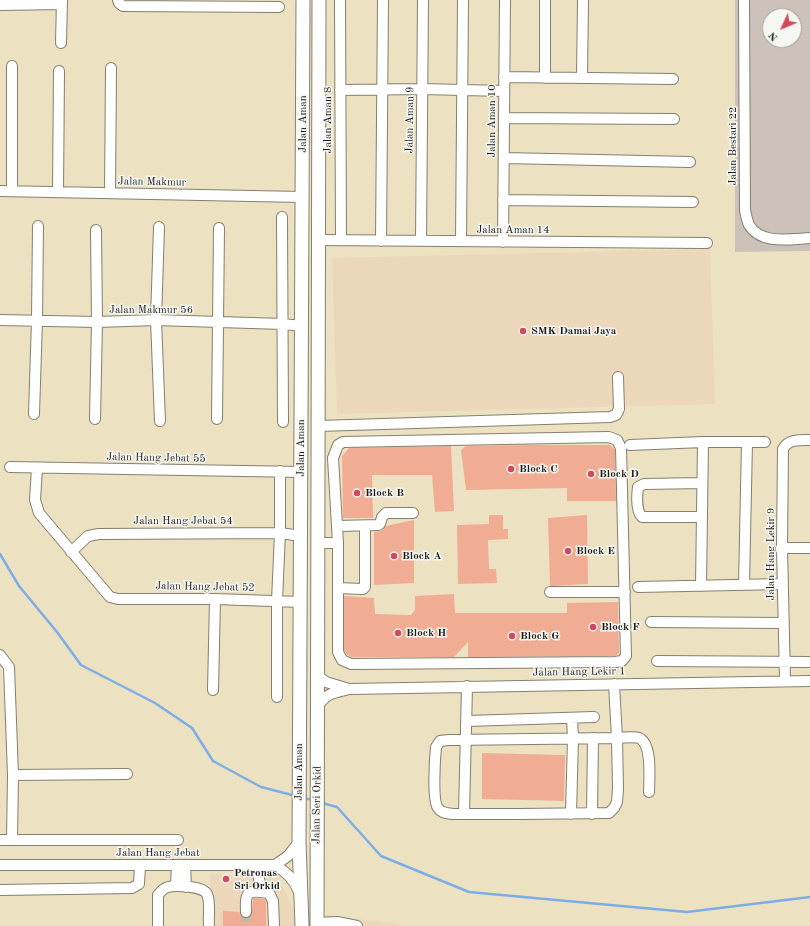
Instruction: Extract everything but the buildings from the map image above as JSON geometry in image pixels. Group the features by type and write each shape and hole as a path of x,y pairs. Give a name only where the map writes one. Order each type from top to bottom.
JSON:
{"main road":[{"name":"Jalan Aman","path":"300,896 299,776 303,0"},
{"name":"Jalan Aman","path":"318,680 319,0"},
{"name":"Jalan Seri Orkid","path":"316,924 318,680"},
{"path":"300,896 302,926"}],"street":[{"path":"118,0 123,6 279,7"},
{"name":"Jalan Aman 8","path":"340,0 340,240"},
{"path":"381,241 384,0"},
{"name":"Jalan Aman 9","path":"421,241 423,0"},
{"path":"461,241 462,0"},
{"name":"Jalan Aman 10","path":"503,242 505,0"},
{"path":"545,0 545,78"},
{"path":"582,78 583,0"},
{"name":"Jalan Bestari 22","path":"744,0 745,210 749,225 756,233 767,239 810,238"},
{"path":"0,5 55,5 62,2 61,43"},
{"path":"12,66 12,192"},
{"path":"110,193 111,68"},
{"path":"58,192 59,71"},
{"path":"504,77 674,79"},
{"path":"340,90 422,89 504,91"},
{"path":"504,118 674,119"},
{"path":"504,158 690,162"},
{"name":"Jalan Makmur","path":"0,191 302,197"},
{"path":"504,200 693,202"},
{"path":"282,216 283,422"},
{"path":"34,414 38,226"},
{"path":"159,227 156,320 160,421"},
{"path":"217,419 219,228"},
{"path":"95,419 97,322 96,230"},
{"name":"Jalan Aman 14","path":"319,240 707,243"},
{"name":"Jalan Makmur 56","path":"0,320 97,322 156,320 283,324 302,326"},
{"path":"318,426 610,417 616,415 619,409 618,378"},
{"path":"609,437 617,440 621,448 626,656 622,661 600,662 351,664 342,660 338,652 338,543 333,458 338,445 343,442 609,437"},
{"name":"Jalan Hang Lekir 9","path":"785,680 782,548 783,449 785,445 797,440 810,440"},
{"path":"630,445 703,442 765,442"},
{"path":"701,586 703,442"},
{"path":"744,585 747,442"},
{"name":"Jalan Hang Jebat 55","path":"10,467 301,472"},
{"path":"37,468 36,507 39,513 71,552"},
{"path":"277,697 277,600 280,533 280,471"},
{"path":"702,483 641,485 638,487 638,511 642,517 702,517"},
{"path":"337,526 365,526 380,524 382,517 386,513 413,513"},
{"path":"338,588 363,589 365,587 365,526"},
{"name":"Jalan Hang Jebat 54","path":"71,552 88,536 99,534 280,533 301,536"},
{"path":"318,543 338,543"},
{"path":"782,548 810,548"},
{"name":"Jalan Hang Jebat 52","path":"71,552 110,597 118,599 277,600 301,602"},
{"path":"638,587 783,584"},
{"path":"550,592 625,592"},
{"path":"213,690 215,599"},
{"path":"651,622 783,623"},
{"path":"0,655 9,667 13,775 12,840"},
{"path":"657,661 810,662"},
{"name":"Jalan Hang Lekir 1","path":"318,680 349,688 785,680 810,681"},
{"path":"614,684 617,738 618,789 617,802 609,813 464,814 447,813 438,810 436,806 435,755 436,747 440,741 617,738 635,737 642,740 646,745 649,756 649,792"},
{"path":"464,814 467,686"},
{"name":"Jalan Hang Lekir 1","path":"318,706 322,699 330,694 349,688"},
{"path":"467,721 594,717"},
{"path":"571,814 573,738 572,718"},
{"path":"592,814 593,738"},
{"path":"13,775 127,774"},
{"path":"0,840 178,840"},
{"path":"299,842 288,856 275,865 296,884 300,896"},
{"path":"0,890 132,888 139,884 140,865"},
{"path":"181,865 181,886"},
{"path":"257,865 261,892"},
{"name":"Jalan Hang Jebat","path":"0,866 275,865"},
{"path":"158,926 158,895 167,887 181,886 198,888 207,894 208,926"},
{"path":"246,912 246,896 248,893 252,891 269,893 273,901 274,926"},
{"path":"316,924 337,922 357,926"}],"shaded area":[{"path":"735,0 810,0 810,251 735,252"},
{"name":"SMK Damai Jaya","path":"710,249 715,404 337,414 332,258"},
{"path":"210,874 279,878 295,912 295,926 214,926"},
{"path":"325,915 399,924 406,926 325,926"}],"waterway":[{"path":"0,554 19,586 57,632 81,665 155,703 192,728 213,761 261,787 296,796"},
{"path":"303,798 313,800"},
{"path":"322,803 337,807 381,856 469,892 687,912 810,897"}],"tunnel":[{"path":"246,912 246,926"}],"place":[{"name":"SMK Damai Jaya","path":"523,331"},
{"name":"Block C","path":"511,469"},
{"name":"Block D","path":"591,474"},
{"name":"Block B","path":"357,493"},
{"name":"Block E","path":"568,551"},
{"name":"Block A","path":"394,556"},
{"name":"Block F","path":"593,627"},
{"name":"Block H","path":"398,633"},
{"name":"Block G","path":"512,636"},
{"name":"Petronas Sri Orkid","path":"226,879"}]}
